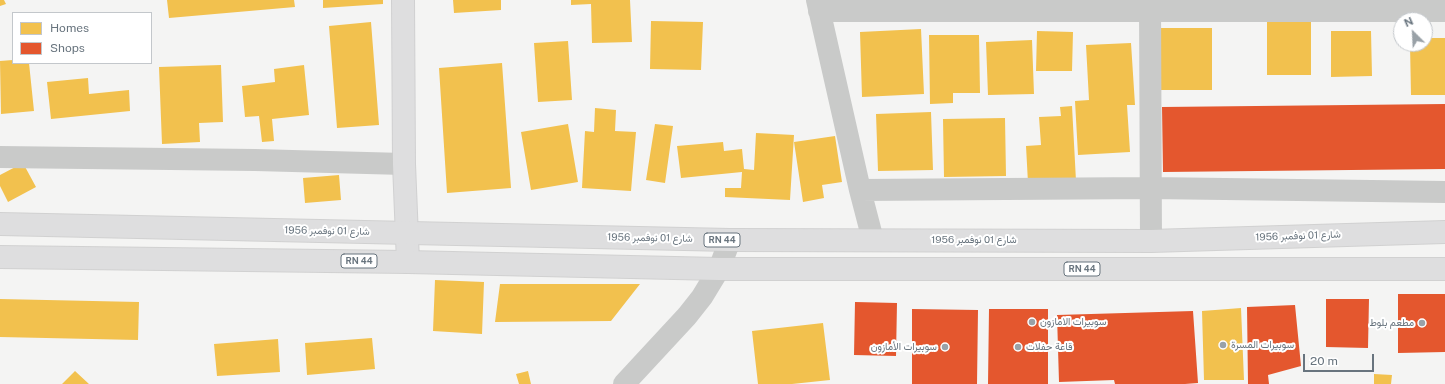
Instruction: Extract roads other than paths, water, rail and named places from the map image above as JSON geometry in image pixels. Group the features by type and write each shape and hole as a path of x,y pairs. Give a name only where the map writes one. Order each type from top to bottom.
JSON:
{"main road":[{"path":"403,0 404,164 408,262"},
{"name":"شارع 01 نوفمبر 1956","path":"0,224 730,240 1151,240 1445,232"},
{"name":"RN 44","path":"0,257 408,262 719,269 1445,269"}],"street":[{"path":"873,240 860,190 818,5 1149,6 1445,11"},
{"path":"1149,6 1151,240"},
{"path":"0,157 255,160 404,164"},
{"path":"860,190 1151,188 1445,192"},
{"path":"624,384 687,316 702,297 719,269 730,240"}],"place":[{"name":"سوبيرات الامازون","path":"1032,322"},
{"name":"مطعم بلوط","path":"1422,323"},
{"name":"سوبيرات المسرة","path":"1223,345"},
{"name":"سوبيرات الأمازون","path":"945,347"},
{"name":"قاعة حفلات","path":"1018,347"}]}
